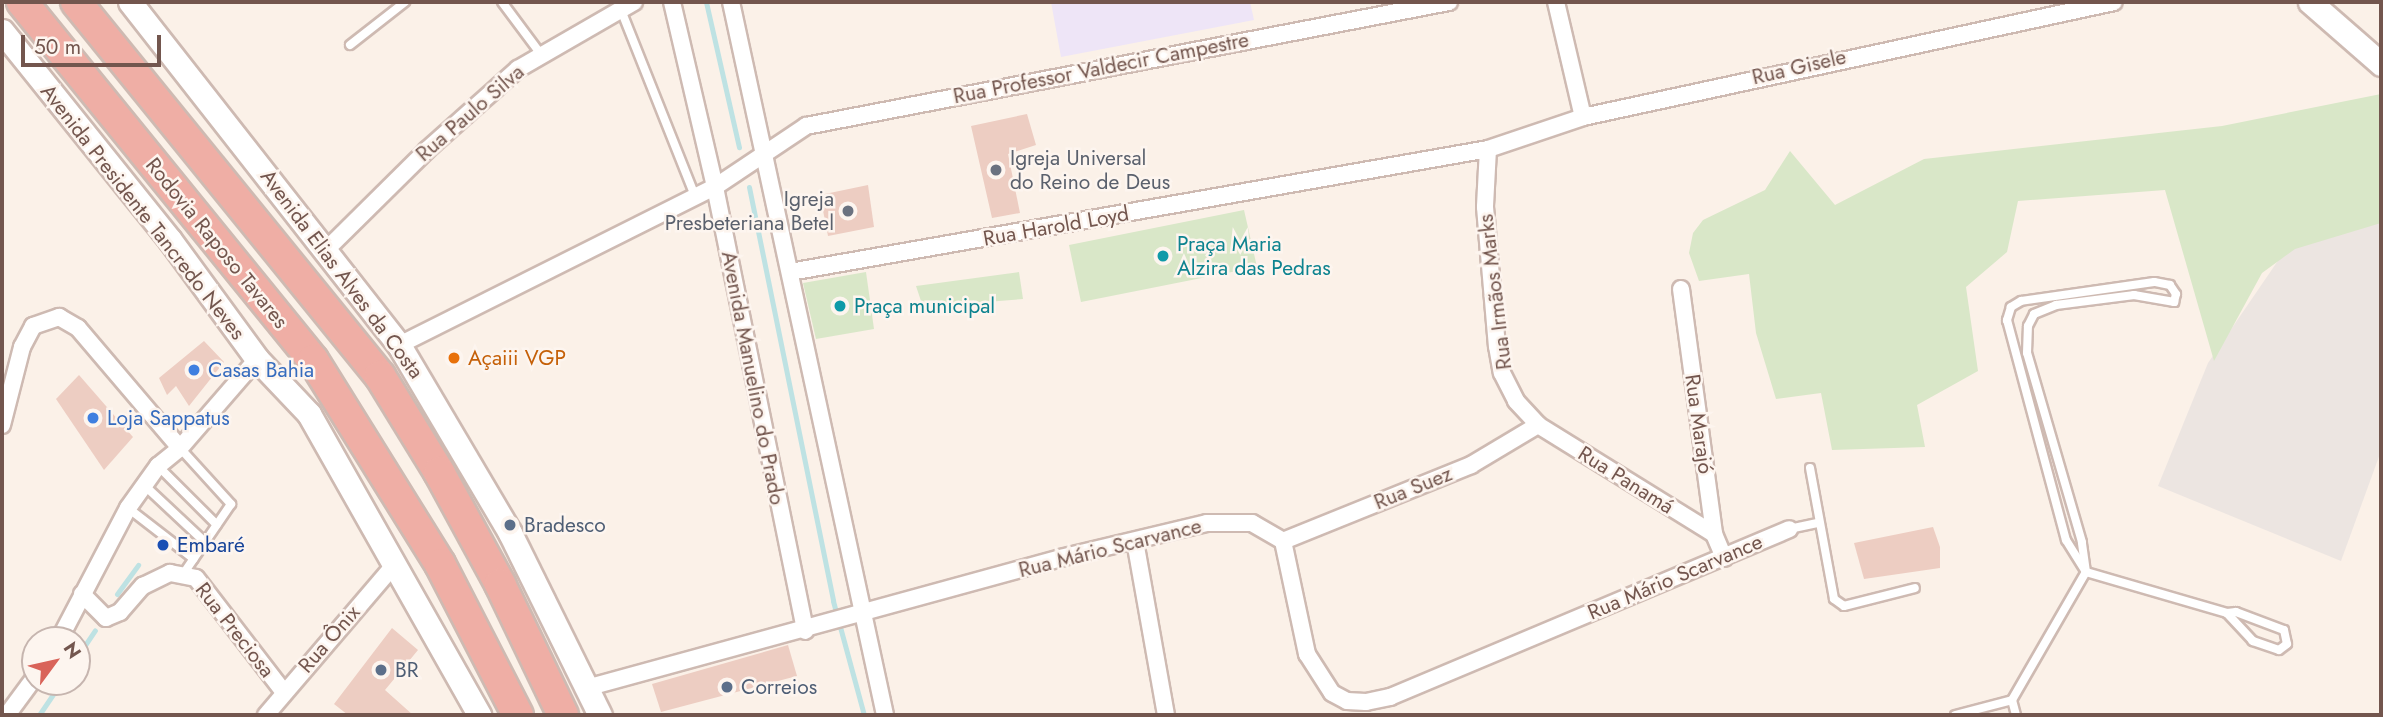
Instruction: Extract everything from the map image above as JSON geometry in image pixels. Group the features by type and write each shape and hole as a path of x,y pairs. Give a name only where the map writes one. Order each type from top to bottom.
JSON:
{"highway":[{"name":"Rodovia Raposo Tavares","path":"22,2 313,360 440,564 493,672 518,715"},
{"name":"Rodovia Raposo Tavares","path":"76,2 380,376 439,472 500,584 563,715"}],"main road":[{"name":"Avenida Elias Alves da Costa","path":"130,2 399,345 510,533 600,715"},
{"path":"2311,2 2381,64"},
{"name":"Avenida Presidente Tancredo Neves","path":"2,31 170,240 257,359 309,414 479,715"},
{"path":"493,672 509,715"}],"street":[{"name":"Avenida Manuelino do Prado","path":"672,2 715,187 805,631"},
{"path":"730,2 790,272 860,613 885,715"},
{"name":"Rua Professor Valdecir Campestre","path":"399,345 715,187 806,126 1449,2"},
{"path":"1556,2 1583,117"},
{"name":"Rua Gisele","path":"1488,149 1583,117 2113,2"},
{"name":"Rua Paulo Silva","path":"327,250 426,150 540,52 627,4"},
{"name":"Rua Harold Loyd","path":"790,272 1488,149"},
{"name":"Rua Irmãos Marks","path":"1488,149 1485,207 1502,373 1516,401 1538,425"},
{"name":"Rua Marajó","path":"1681,289 1714,534 1724,558"},
{"path":"2,425 22,347 33,326 59,317 78,328 180,448"},
{"path":"67,626 128,508 144,485 158,466 180,448 257,359"},
{"name":"Rua Panamá","path":"1538,425 1714,534"},
{"name":"Rua Suez","path":"1283,541 1471,465 1538,425"},
{"name":"Rua Mário Scarvance","path":"586,688 1135,541 1207,523 1231,523 1260,526 1283,541 1307,654 1332,693 1347,701 1366,702 1390,697 1788,529"},
{"path":"1135,541 1166,715"},
{"name":"Rua Ônix","path":"266,715 283,691 395,564"},
{"name":"Rua Preciosa","path":"82,594 106,618 120,612 144,586 170,573 184,573 206,587 283,691"},
{"path":"7,715 21,696"}],"lane":[{"path":"350,45 405,2"},
{"path":"502,2 540,52"},
{"path":"627,4 695,196"},
{"path":"2016,715 2012,700 2086,572 2082,542 2027,353 2028,326 2034,314 2056,305 2134,295 2174,302 2176,294 2170,285 2154,282 2021,300 2011,307 2007,320 2066,540 2086,572 2227,613 2243,612 2276,626 2287,635 2287,644 2279,650 2253,641 2227,613"},
{"path":"180,448 231,504 184,573"},
{"path":"158,466 217,525"},
{"path":"1810,468 1817,523 1834,600 1840,604 1915,587"},
{"path":"144,485 205,542"},
{"path":"128,508 194,559"},
{"path":"1788,529 1817,523"},
{"path":"1955,715 2012,700"}],"shaded area":[{"path":"1051,2 1250,2 1254,20 1061,57"},
{"path":"2381,110 2381,451 2341,561 2158,486 2208,363"}],"green space":[{"path":"2381,94 2381,223 2295,249 2262,273 2214,361 2165,190 2018,201 2007,252 1966,287 1978,371 1917,405 1925,447 1832,450 1821,393 1776,399 1756,333 1749,274 1699,281 1689,253 1693,233 1703,220 1765,190 1790,151 1835,205 1924,159 2222,126"},
{"name":"Praça Maria Alzira das Pedras","path":"1244,210 1257,267 1081,302 1069,245"},
{"name":"Praça municipal","path":"866,272 874,329 816,339 803,283"},
{"path":"1019,272 1023,299 923,307 916,286"}],"building":[{"name":"Igreja Universal do Reino de Deus","path":"1027,114 1036,145 1008,154 1020,213 992,218 971,126"},
{"name":"Igreja Presbeteriana Betel","path":"868,185 874,227 828,236 820,195"},
{"name":"Casas Bahia","path":"204,341 224,362 189,406 176,386 167,395 159,378"},
{"name":"Loja Sappatus","path":"79,375 133,437 104,470 56,399"},
{"path":"1933,527 1940,547 1940,568 1864,579 1854,543"},
{"name":"BR","path":"392,628 418,650 385,690 413,715 348,715 334,704"},
{"path":"788,645 797,676 661,712 652,684"}],"waterway":[{"path":"706,2 739,147"},
{"path":"749,187 833,601 864,715"},
{"path":"117,594 138,565"},
{"path":"91,636 95,630"},
{"path":"39,715 52,696"}],"place":[{"name":"Igreja Universal do Reino de Deus","path":"996,170"},
{"name":"Igreja Presbeteriana Betel","path":"848,211"},
{"name":"Praça Maria Alzira das Pedras","path":"1163,256"},
{"name":"Praça municipal","path":"840,306"},
{"name":"Açaiii VGP","path":"454,358"},
{"name":"Casas Bahia","path":"194,370"},
{"name":"Loja Sappatus","path":"93,418"},
{"name":"Bradesco","path":"510,525"},
{"name":"Embaré","path":"163,545"},
{"name":"BR","path":"381,670"},
{"name":"Correios","path":"727,687"}]}
